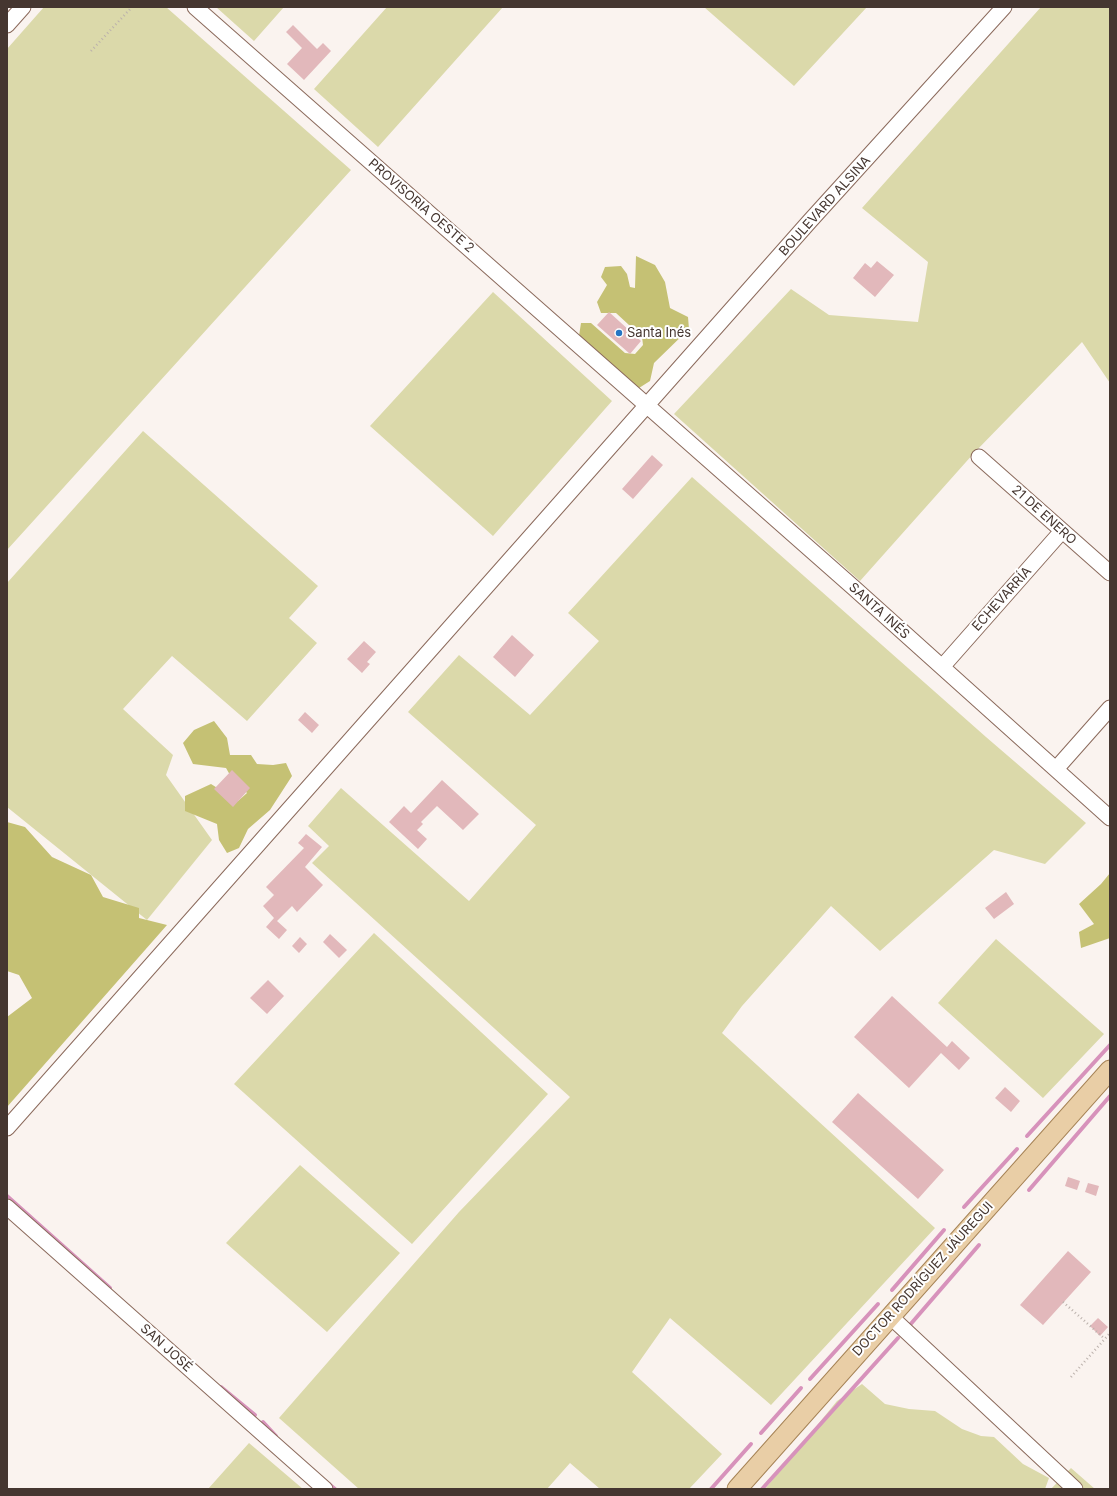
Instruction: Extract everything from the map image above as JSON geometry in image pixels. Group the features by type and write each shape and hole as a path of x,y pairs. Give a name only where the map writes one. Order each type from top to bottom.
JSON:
{"main road":[{"name":"DOCTOR RODRÍGUEZ JÁUREGUI","path":"737,1489 1110,1070"}],"street":[{"path":"7,25 23,7"},
{"name":"PROVISORIA OESTE 2","path":"195,7 647,406"},
{"name":"BOULEVARD ALSINA","path":"7,1128 815,217 1004,7"},
{"name":"SANTA INÉS","path":"647,406 1110,818"},
{"name":"21 DE ENERO","path":"979,457 1110,573"},
{"name":"ECHEVARRÍA","path":"942,667 1062,531"},
{"path":"1056,769 1110,708"},
{"name":"SAN JOSÉ","path":"7,1207 325,1489"},
{"path":"891,1317 1068,1487"}],"path":[{"path":"91,51 132,7"},
{"path":"1063,1302 1105,1339"},
{"path":"1071,1377 1110,1333"}],"shaded area":[{"path":"44,7 166,7 351,170 7,550 7,49"},
{"path":"216,7 284,7 254,41"},
{"path":"387,7 503,7 378,147 314,89"},
{"path":"704,7 867,7 794,86"},
{"path":"1041,7 1110,7 1110,383 1082,342 974,453 860,581 674,414 791,289 829,315 918,322 928,262 862,208"},
{"path":"636,256 655,265 665,282 670,308 688,317 689,329 654,363 650,381 639,388 624,379 579,336 581,323 591,323 625,353 635,354 643,345 642,337 616,313 601,313 597,302 607,285 601,277 605,267 621,266 627,274 630,287 635,288"},
{"path":"493,292 612,401 493,536 370,426"},
{"path":"143,431 318,586 289,618 317,643 247,721 172,656 123,709 173,755 166,775 212,840 147,920 7,807 7,583"},
{"path":"692,477 986,737 1086,823 1045,864 994,850 880,951 831,906 742,1006 722,1033 935,1228 771,1405 670,1318 632,1372 722,1454 689,1489 600,1489 570,1463 547,1489 359,1489 279,1418 459,1212 570,1097 312,863 329,846 308,826 341,788 469,901 536,825 408,712 459,655 530,715 599,641 568,613"},
{"path":"214,721 227,738 230,755 251,755 257,764 273,765 286,763 292,776 270,810 248,829 239,848 227,853 219,840 217,824 185,811 185,796 211,784 238,801 247,793 230,775 226,768 193,764 183,743 194,730"},
{"path":"7,822 25,827 52,857 91,875 103,897 139,908 139,918 167,925 7,1107 7,1017 32,998 19,975 7,971"},
{"path":"1110,873 1110,938 1081,948 1079,932 1094,924 1079,904 1101,884"},
{"path":"374,933 548,1094 412,1244 234,1084"},
{"path":"996,939 1104,1034 1043,1098 938,1003"},
{"path":"300,1165 400,1253 327,1332 226,1243"},
{"path":"862,1384 885,1404 909,1409 935,1411 962,1429 981,1436 994,1437 1023,1464 1049,1478 1045,1489 765,1489 837,1401"},
{"path":"249,1443 303,1489 208,1489"},
{"path":"1071,1468 1095,1489 1051,1489"}],"building":[{"path":"293,25 317,49 323,43 331,51 304,80 287,64 302,48 286,32"},
{"path":"877,261 894,275 875,297 853,278 865,263 871,268"},
{"name":"Santa Inés","path":"609,312 641,341 630,354 597,325"},
{"path":"652,455 663,465 633,499 622,489"},
{"path":"512,635 534,655 515,677 493,657"},
{"path":"364,641 376,652 367,662 370,664 362,673 347,659"},
{"path":"305,712 319,725 312,733 298,720"},
{"path":"232,770 250,788 233,807 214,789"},
{"path":"442,780 479,814 463,830 437,806 421,822 423,824 417,830 427,839 418,849 389,822 404,806 411,813"},
{"path":"306,834 322,847 305,867 323,885 297,912 292,906 277,921 287,930 279,939 266,927 274,918 263,906 274,895 266,887 304,848 298,843"},
{"path":"1006,892 1014,904 994,919 985,908"},
{"path":"330,934 347,950 339,958 323,942"},
{"path":"300,937 307,944 299,953 292,946"},
{"path":"268,980 284,996 267,1014 250,998"},
{"path":"892,996 947,1047 952,1041 970,1058 959,1070 941,1053 909,1088 854,1037"},
{"path":"1005,1087 1020,1101 1011,1112 995,1098"},
{"path":"858,1093 944,1170 918,1199 832,1122"},
{"path":"1068,1177 1080,1181 1077,1190 1065,1186"},
{"path":"1088,1183 1099,1186 1096,1196 1085,1192"},
{"path":"1068,1251 1091,1272 1043,1325 1020,1305"},
{"path":"1098,1318 1108,1327 1100,1336 1090,1326"}],"waterway":[{"path":"1027,1136 1110,1045"},
{"path":"1029,1190 1110,1096"},
{"path":"964,1207 1017,1149"},
{"path":"7,1196 110,1288"},
{"path":"892,1290 944,1230"},
{"path":"909,1326 979,1245"},
{"path":"810,1379 878,1304"},
{"path":"762,1489 898,1338"},
{"path":"221,1387 255,1415"},
{"path":"761,1433 801,1388"},
{"path":"263,1422 276,1436"},
{"path":"711,1489 751,1444"},
{"path":"329,1484 335,1489"}],"place":[{"name":"Santa Inés","path":"619,333"}]}
